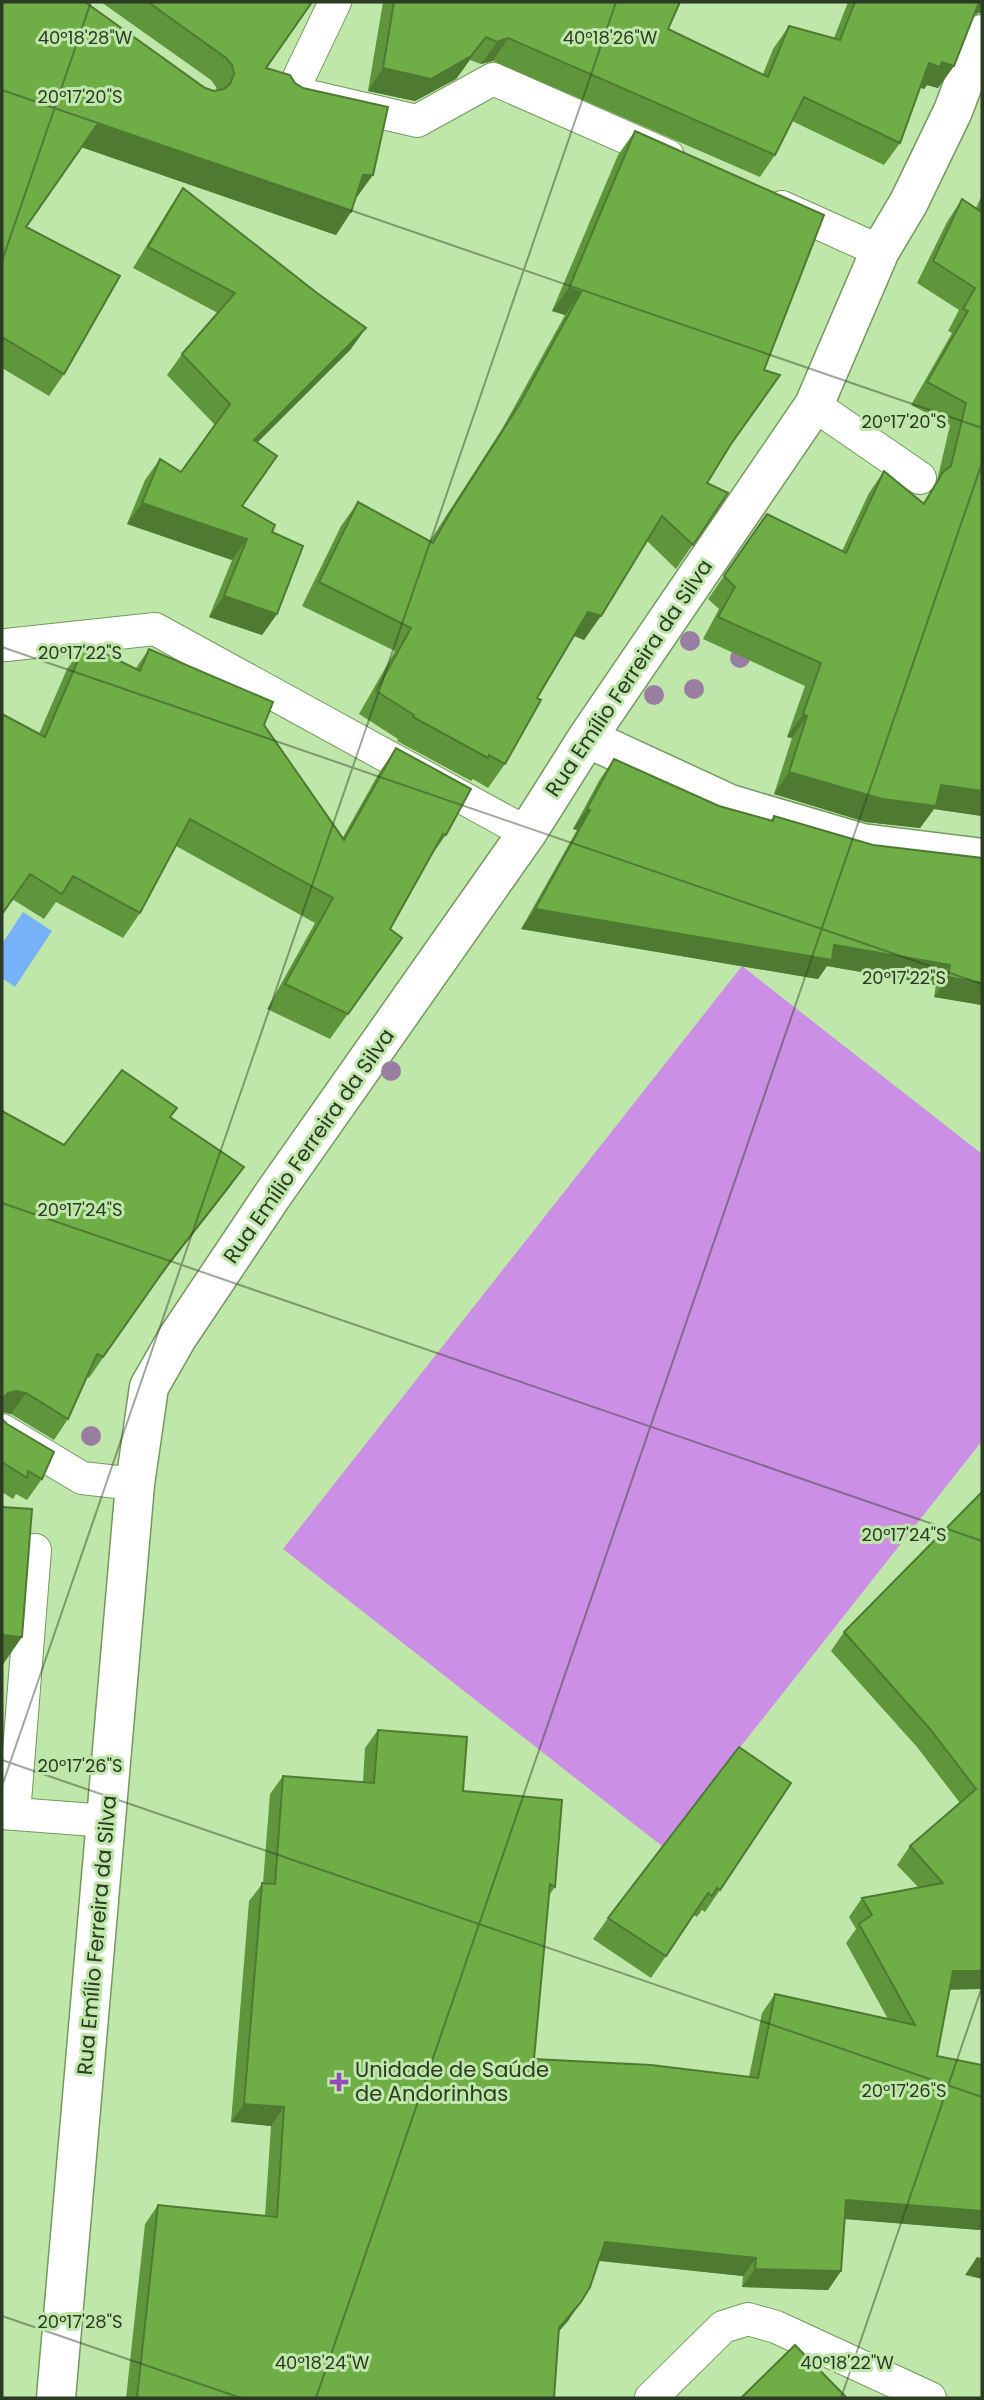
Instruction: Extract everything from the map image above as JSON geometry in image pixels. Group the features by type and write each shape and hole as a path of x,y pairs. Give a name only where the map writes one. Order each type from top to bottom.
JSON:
{"street":[{"name":"Rua Emílio Ferreira da Silva","path":"56,2398 135,1483 149,1387 177,1338 272,1196 527,833 587,738 814,405 880,251 909,202 953,111 982,34"},
{"path":"587,738 730,804 862,843 982,858"}],"lane":[{"path":"335,2 292,92 417,121 493,79 693,167"},
{"path":"755,195 880,251"},
{"path":"814,405 920,478"},
{"path":"6,645 155,629 527,833"},
{"path":"2,1430 82,1478 135,1483"},
{"path":"35,1550 8,1814 107,1821"},
{"path":"651,2398 723,2327 748,2319 776,2327 930,2398"}],"shaded area":[{"path":"742,966 982,1154 982,1441 662,1846 283,1549"}],"water":[{"path":"23,912 52,931 15,987 2,978 2,944"}],"building":[{"path":"2,2 85,2 205,88 214,91 224,89 230,84 234,74 232,65 148,2 312,2 266,68 290,75 295,83 303,88 388,107 373,175 363,175 351,212 97,125 26,227 120,276 64,374 2,337"},
{"path":"394,2 680,2 668,29 768,77 789,26 840,40 855,2 979,2 954,66 942,62 940,67 929,63 900,143 804,97 775,155 508,38 497,42 486,37 471,56 431,79 383,68"},
{"path":"635,131 824,215 764,370 780,375 707,483 728,493 693,545 662,516 601,616 588,612 537,698 541,700 505,764 489,755 488,758 413,717 414,715 376,691 411,628 319,582 358,502 433,543 519,405 581,292 569,288"},
{"path":"183,188 366,328 254,440 277,456 242,506 275,525 272,532 303,546 277,614 224,596 247,539 142,503 160,459 181,472 230,404 182,354 235,293 148,247"},
{"path":"962,199 980,211 982,206 982,791 941,785 936,806 882,799 789,772 807,716 803,714 821,663 718,617 735,587 724,576 767,514 846,553 884,471 924,504 943,472 951,466 966,403 927,382 968,311 963,309 975,288 933,261"},
{"path":"85,644 140,671 149,649 273,702 264,725 344,840 396,748 471,789 390,929 402,938 348,1014 285,984 333,898 190,819 140,913 73,876 62,894 30,874 2,914 2,714 45,737"},
{"path":"614,759 719,806 773,821 774,816 873,845 982,858 982,983 948,977 950,965 834,945 832,960 535,909 590,810 587,809"},
{"path":"122,1070 177,1108 170,1117 244,1167 169,1263 103,1357 97,1354 68,1419 26,1393 8,1393 2,1399 2,1111 64,1145"},
{"path":"2,1419 54,1452 42,1479 28,1471 27,1478 2,1462"},
{"path":"982,1492 982,1971 953,1971 937,2056 982,2065 982,2211 846,2200 841,2271 755,2269 756,2258 605,2242 590,2287 559,2328 554,2398 137,2398 158,2205 277,2217 284,2107 244,2104 262,1883 275,1884 283,1776 374,1783 378,1730 467,1737 463,1791 562,1800 555,1887 550,1884 534,2059 651,2065 758,2078 775,1994 915,2025 859,1924 872,1915 862,1898 943,1883 910,1846 976,1789 930,1729 844,1632"},
{"path":"2,1507 32,1509 22,1637 2,1635"},
{"path":"739,1747 791,1783 720,1890 717,1888 712,1896 708,1893 666,1956 608,1918"},
{"path":"795,2345 847,2398 741,2398"}],"place":[{"name":"Unidade de Saúde de Andorinhas","path":"339,2082"}]}
